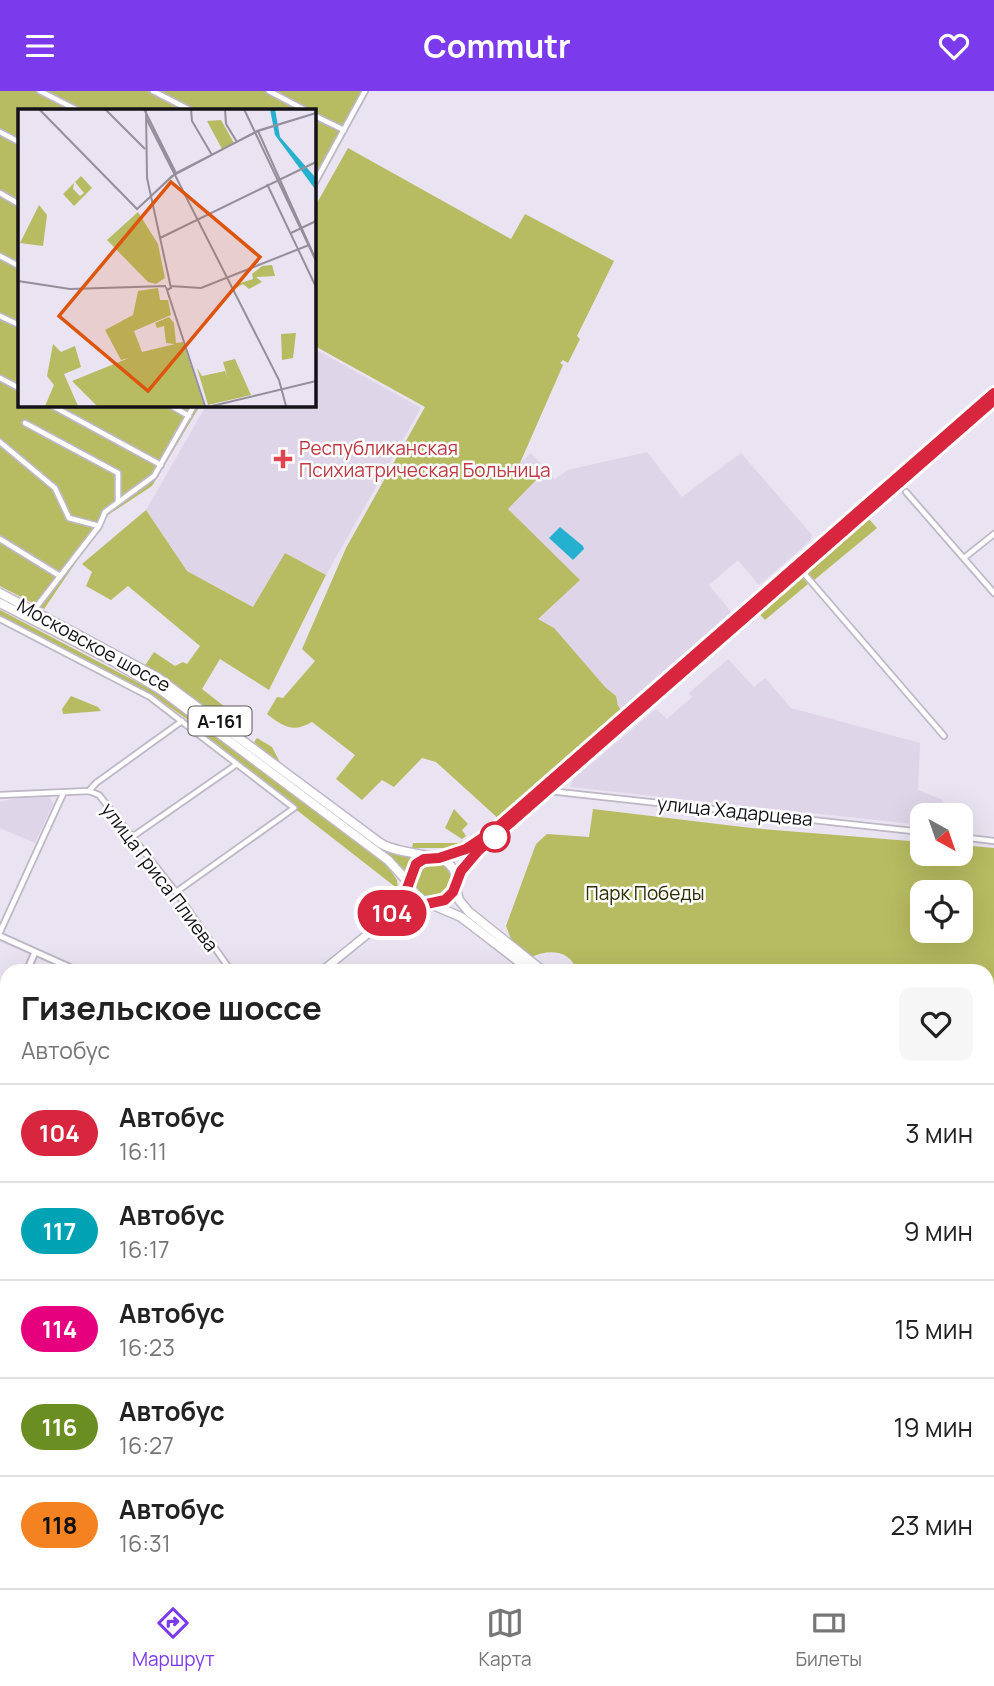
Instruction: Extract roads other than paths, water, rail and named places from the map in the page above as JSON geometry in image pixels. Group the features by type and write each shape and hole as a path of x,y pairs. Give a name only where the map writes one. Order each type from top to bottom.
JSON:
{"highway":[{"path":"429,904 448,898 470,859 994,393"},
{"path":"409,884 416,864 481,840 657,692 994,400"},
{"name":"Московское шоссе","path":"0,593 157,677 380,843 400,852 435,858"},
{"name":"Московское шоссе","path":"0,603 110,660 161,690 388,860 409,884"},
{"path":"435,858 451,866 458,897 469,912 535,964"},
{"name":"А-161","path":"409,884 414,895 461,917 522,964"}],"main road":[{"path":"331,964 390,916 409,884"},
{"path":"390,916 429,904"}],"street":[{"path":"40,91 74,109"},
{"path":"153,91 188,109"},
{"path":"269,91 303,109"},
{"path":"316,177 365,91"},
{"path":"315,116 344,130"},
{"path":"0,132 18,141"},
{"path":"0,194 18,203"},
{"path":"0,256 18,265"},
{"path":"0,316 18,325"},
{"path":"0,378 18,387"},
{"path":"53,406 161,465"},
{"path":"172,406 189,416"},
{"path":"34,610 99,526 105,512 147,483 161,465 194,406"},
{"path":"25,423 118,473 118,503"},
{"path":"0,442 55,488 69,518 99,526"},
{"path":"906,492 994,593"},
{"path":"964,558 994,534"},
{"path":"0,539 60,576"},
{"path":"800,569 944,736"},
{"path":"0,619 150,697 294,808 176,892"},
{"path":"89,791 96,783 182,722"},
{"path":"132,837 237,764"},
{"name":"улица Гриса Плиева","path":"0,795 89,791 99,795 176,892 226,964"},
{"name":"улица Хадарцева","path":"548,791 910,831"},
{"path":"62,964 0,934 63,794"},
{"path":"973,838 994,841"},
{"path":"30,964 35,952"}],"water":[{"path":"560,527 583,546 584,549 573,560 549,538"}],"place":[{"name":"Республиканская Психиатрическая Больница","path":"283,459"}],"park label":[{"name":"Парк Победы","path":"645,893"}]}
